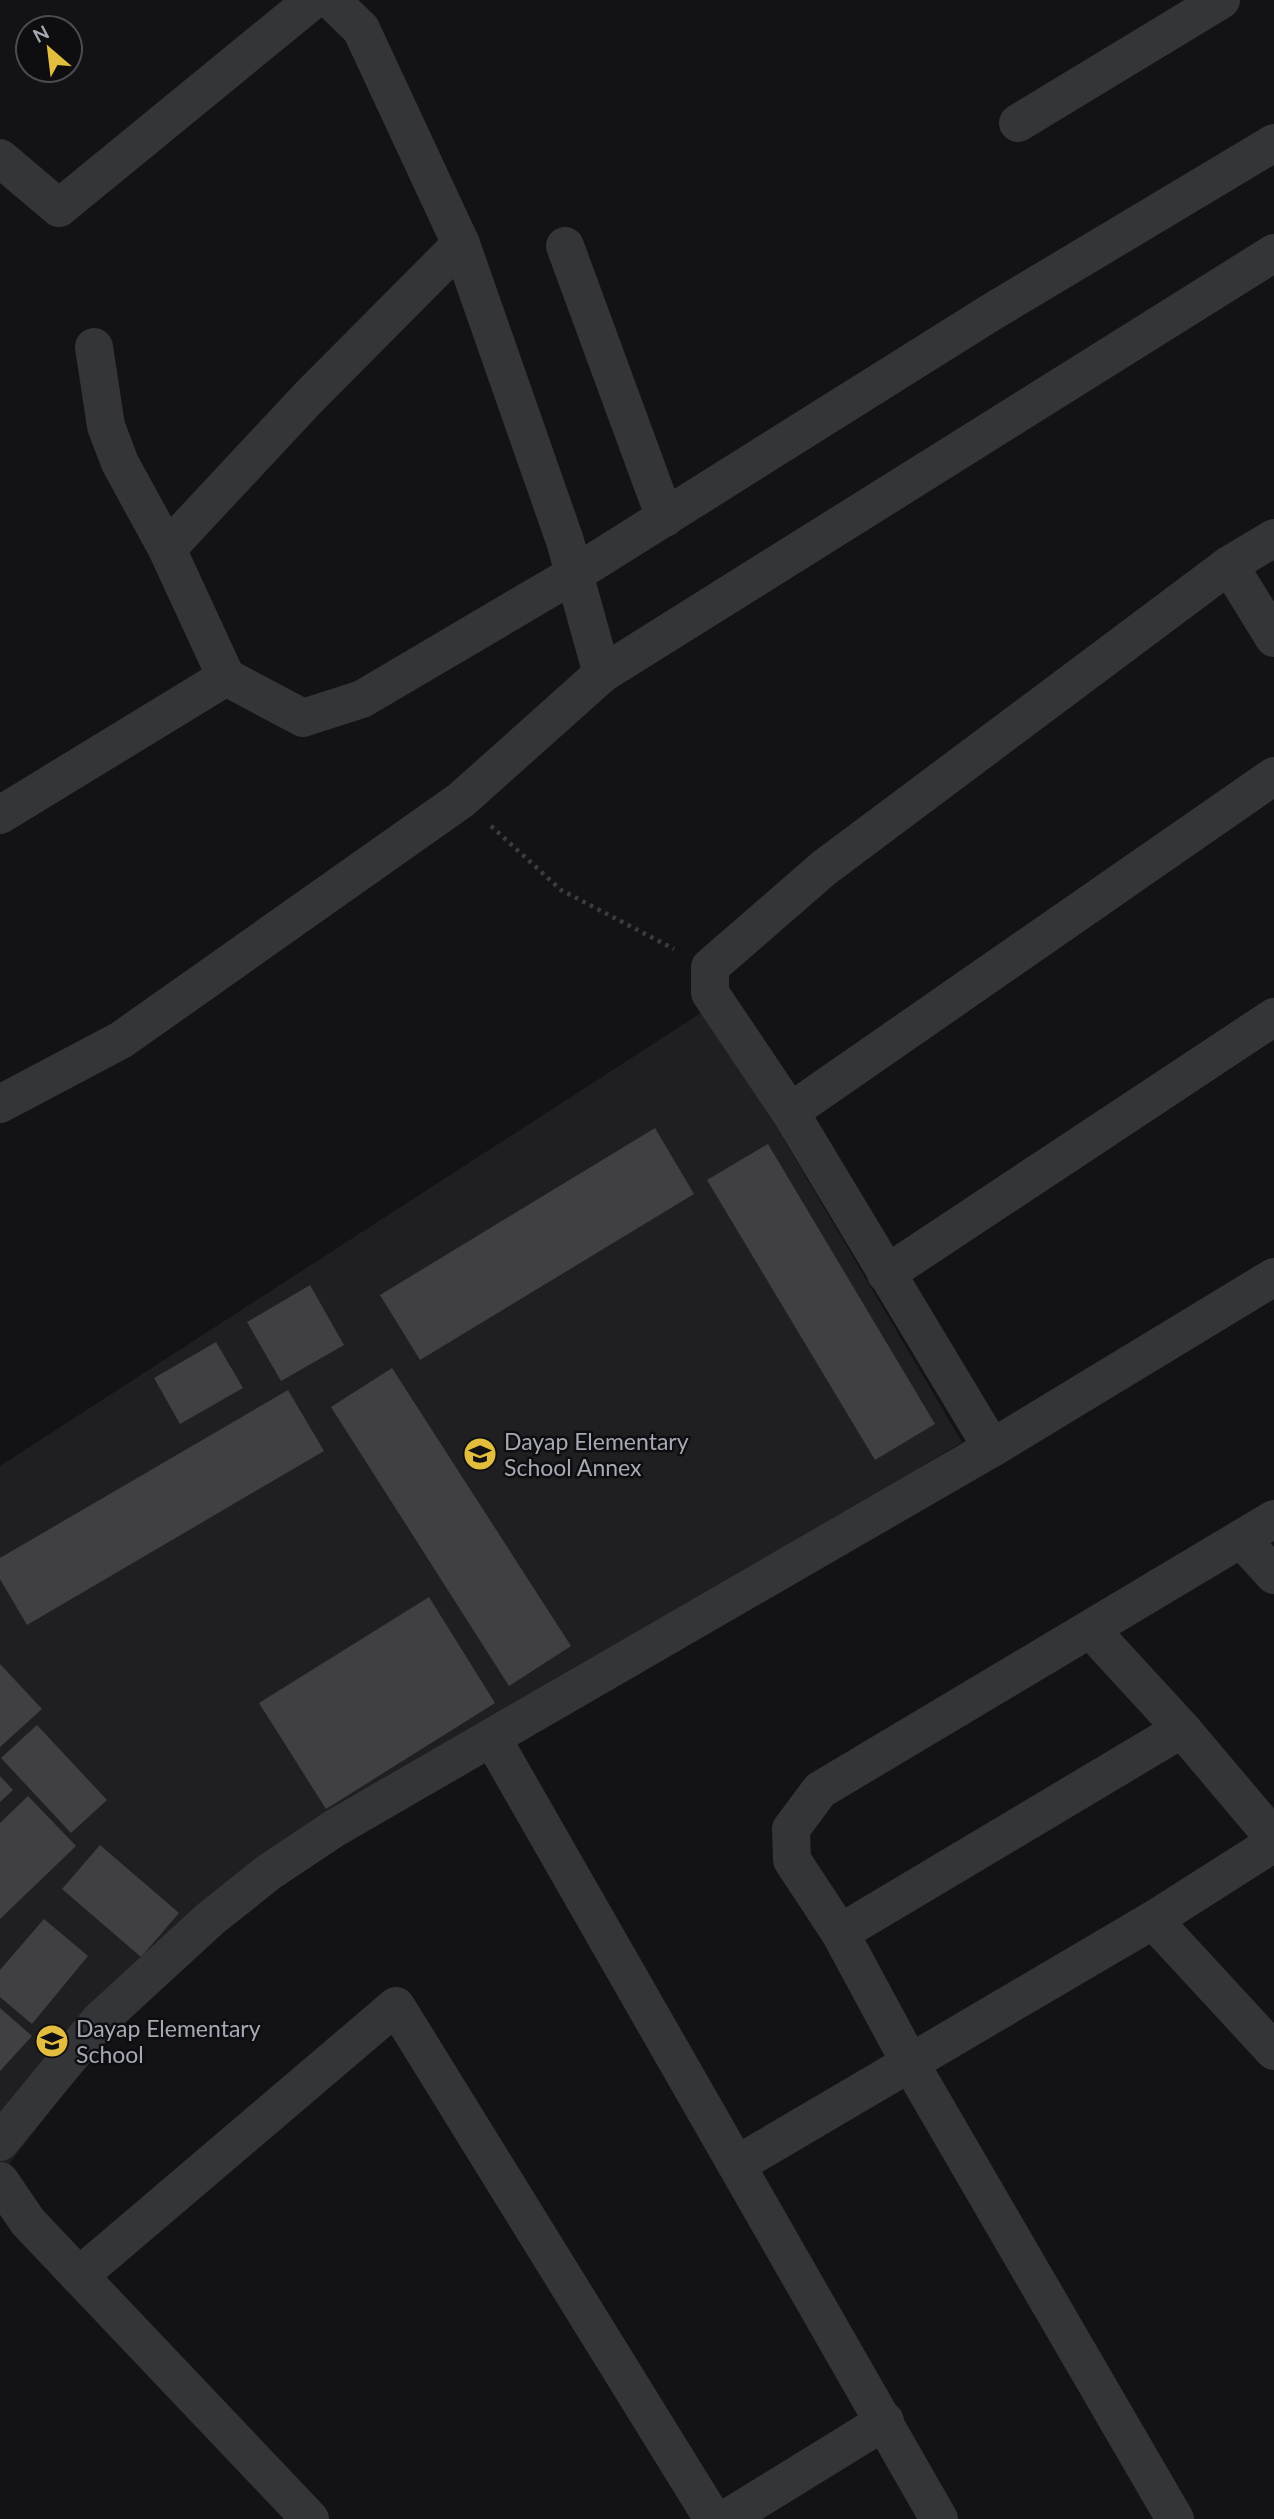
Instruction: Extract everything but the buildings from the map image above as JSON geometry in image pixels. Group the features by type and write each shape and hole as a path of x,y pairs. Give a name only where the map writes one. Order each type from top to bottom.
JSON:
{"street":[{"path":"0,158 59,208 313,0"},
{"path":"331,0 361,29 461,244 503,357 576,573 602,674"},
{"path":"1018,123 1221,0"},
{"path":"94,347 106,426 120,463 167,549 226,677 303,718 362,699 576,573 990,313 1274,143"},
{"path":"167,549 308,398 461,244"},
{"path":"565,246 665,517"},
{"path":"0,1104 121,1040 461,800 602,674 1274,253"},
{"path":"992,1448 790,1112 710,993 710,967 824,868 1229,565 1274,538"},
{"path":"1229,565 1274,638"},
{"path":"0,815 226,677"},
{"path":"790,1112 1274,776"},
{"path":"886,1274 1274,1017"},
{"path":"0,2142 99,2021 210,1919 269,1872 335,1828 1270,1287"},
{"path":"1175,2519 909,2063 840,1933 792,1860 791,1829 820,1790 1274,1519"},
{"path":"1242,1540 1274,1575"},
{"path":"1091,1630 1182,1729 1274,1838"},
{"path":"840,1933 1182,1729"},
{"path":"492,1738 939,2519"},
{"path":"738,2164 1153,1920 1274,1843"},
{"path":"1153,1920 1274,2050"},
{"path":"79,2276 396,2006 713,2519"},
{"path":"0,2181 28,2222 310,2519"},
{"path":"726,2519 885,2421"}],"path":[{"path":"461,800 561,890 710,967"}],"shaded area":[{"name":"Dayap Elementary School Annex","path":"707,1009 962,1442 208,1905 0,2176 0,1466"}],"place":[{"name":"Dayap Elementary School Annex","path":"480,1454"},
{"name":"Dayap Elementary School","path":"52,2041"}]}
